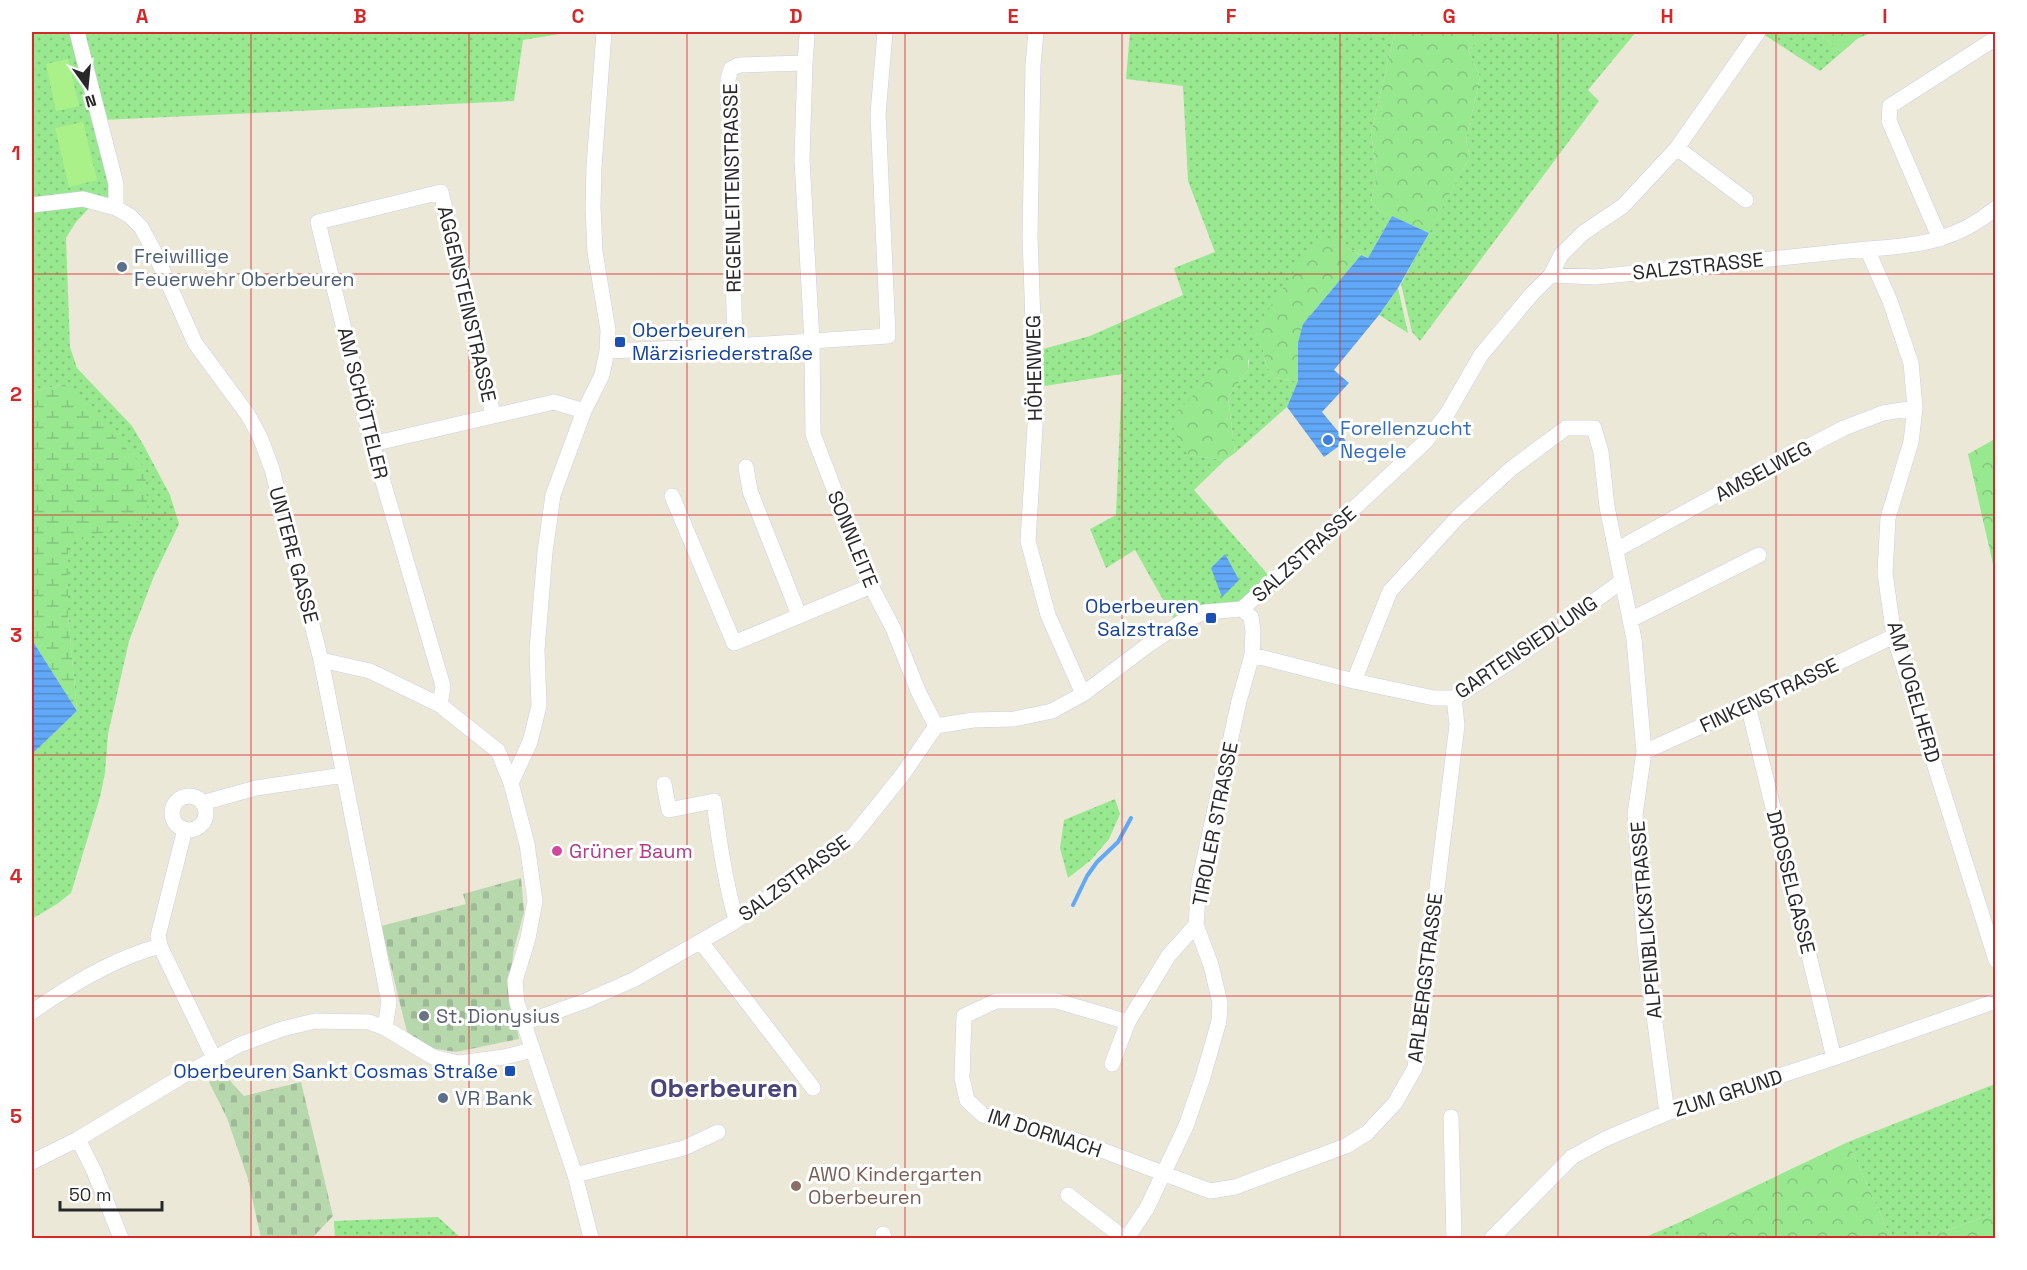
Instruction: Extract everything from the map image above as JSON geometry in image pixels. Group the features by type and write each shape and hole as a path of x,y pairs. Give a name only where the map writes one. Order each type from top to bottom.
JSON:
{"street":[{"path":"77,32 116,184 116,208"},
{"path":"511,783 530,742 538,706 537,650 545,552 553,495 584,411 602,375 607,351 608,330 595,252 593,207 604,32"},
{"path":"607,351 812,342 888,336 878,114 885,32"},
{"name":"HÖHENWEG","path":"1036,32 1033,65 1030,236 1036,410 1028,541 1048,615 1083,694"},
{"path":"1551,275 1561,255 1583,233 1623,206 1677,148 1758,32"},
{"path":"807,36 802,159 812,342"},
{"path":"1940,239 1889,121 1890,106 1995,38"},
{"name":"REGENLEITENSTRASSE","path":"735,346 728,79 731,69 739,65 805,63"},
{"path":"1677,148 1746,200"},
{"name":"AGGENSTEINSTRASSE","path":"441,192 493,415"},
{"name":"AM SCHÖTTELER","path":"440,705 443,686 372,444 318,222 441,192"},
{"name":"UNTERE GASSE","path":"32,205 83,199 116,208 130,216 141,227 195,343 248,415 260,437 272,469 321,660 389,1002 384,1028"},
{"name":"SALZSTRASSE","path":"524,1023 612,989 701,942 826,858 854,835 899,779 936,726 973,720 1014,719 1052,711 1083,694 1183,621 1205,612 1242,609 1425,442 1447,414 1481,356 1531,295 1551,275 1596,277 1906,247 1960,232 1981,220 1995,208"},
{"name":"AM VOGELHERD","path":"1868,249 1890,301 1911,363 1915,408 1911,442 1888,518 1885,573 1894,636 1995,960"},
{"name":"SONNLEITE","path":"812,342 813,434 871,586 893,628 919,693 936,726"},
{"path":"372,444 554,402 584,411"},
{"name":"AMSELWEG","path":"1616,550 1844,428 1883,414 1915,408"},
{"path":"1354,681 1390,591 1458,517 1512,468 1566,428 1594,428 1601,452 1607,507 1616,550"},
{"path":"746,467 750,491 799,615"},
{"path":"672,496 734,643 871,586"},
{"name":"ALPENBLICKSTRASSE","path":"1616,550 1634,639 1644,752 1635,815 1645,948 1667,1113"},
{"path":"1630,620 1759,555"},
{"name":"GARTENSIEDLUNG","path":"1252,655 1354,681 1434,698 1454,698 1510,662 1622,581"},
{"name":"TIROLER STRASSE","path":"1126,1239 1147,1208 1186,1126 1219,1021 1220,1003 1196,925 1199,882 1239,701 1252,655 1251,617 1242,609"},
{"name":"FINKENSTRASSE","path":"1644,752 1894,636"},
{"path":"321,660 370,671 440,705 498,751 511,783 527,844 535,901 528,938 515,981 517,1003 575,1175 591,1239"},
{"name":"ARLBERGSTRASSE","path":"1163,1174 1210,1191 1235,1187 1346,1146 1366,1132 1395,1103 1415,1068 1458,726 1454,698"},
{"name":"DROSSELGASSE","path":"1748,705 1834,1058"},
{"path":"202,802 256,788 344,775"},
{"path":"664,784 669,810 714,801 721,858 736,920"},
{"path":"193,796 202,802 206,814 204,819 196,827 185,829 180,827 174,820 172,810 177,800 193,796"},
{"path":"185,829 158,936 160,946 214,1058"},
{"path":"1112,1064 1128,1022 1169,955 1196,925"},
{"path":"701,942 813,1088"},
{"path":"32,1012 64,989 140,951 160,946"},
{"name":"IM DORNACH","path":"1128,1022 1058,1001 996,1001 964,1016 962,1078 967,1101 983,1115 1078,1141 1163,1174"},
{"name":"ZUM GRUND","path":"1492,1239 1572,1157 1605,1139 1667,1113 1834,1058 1995,1001"},
{"path":"32,1162 78,1140 239,1045 282,1029 315,1021 369,1022 384,1028 433,1057 459,1063 504,1057 533,1050"},
{"path":"1451,1117 1454,1239"},
{"path":"575,1175 684,1148 718,1132"},
{"path":"78,1140 94,1171 121,1239"},
{"path":"1068,1195 1126,1239"}],"green space":[{"path":"32,32 75,32 113,204 32,202"},
{"path":"81,32 572,32 523,40 514,101 102,120"},
{"path":"1130,32 1395,32 1371,133 1377,174 1371,202 1380,211 1392,216 1368,258 1320,235 1263,349 1266,365 1275,378 1298,381 1287,407 1235,453 1228,397 1248,370 1249,359 1189,455 1225,460 1194,490 1271,578 1241,606 1175,621 1135,550 1106,568 1090,529 1116,515 1122,374 1038,387 1036,351 1090,336 1183,295 1174,268 1215,252 1188,181 1183,86 1126,79"},
{"path":"1395,32 1476,32 1482,37 1468,50 1480,77 1466,140 1470,156 1429,233 1380,211 1371,202 1377,174 1371,133"},
{"path":"1476,32 1636,32 1588,90 1599,101 1420,341 1412,332 1401,284 1470,156 1466,140 1480,77 1468,50 1481,38"},
{"path":"1760,32 1818,32 1841,53 1820,71"},
{"path":"1818,32 1873,32 1857,39 1841,53"},
{"path":"68,59 79,106 56,111 46,64"},
{"path":"83,122 97,180 69,187 55,128"},
{"path":"93,204 76,222 66,238 70,347 77,368 132,426 170,495 179,524 154,576 129,641 108,734 105,773 100,797 71,893 32,919 32,754 77,711 68,615 64,384 32,392 32,209"},
{"path":"1320,234 1361,255 1303,324 1298,381 1275,378 1266,365 1263,349 1253,332"},
{"path":"1398,288 1408,333 1379,315"},
{"path":"1241,345 1248,349 1248,370 1228,397 1235,453 1225,460 1189,455 1174,432 1176,413"},
{"path":"64,384 145,468 148,518 68,544 68,615 77,711 32,640 32,392"},
{"path":"1995,439 1996,573 1968,454"},
{"path":"1115,799 1120,814 1109,839 1091,860 1068,878 1060,848 1064,820"},
{"path":"521,878 524,912 514,949 509,985 519,1039 456,1052 430,1048 407,1032 381,926 466,904 463,894"},
{"path":"227,1073 231,1082 244,1096 301,1082 333,1216 312,1238 261,1238 248,1179 227,1118 209,1082"},
{"path":"1995,1084 1995,1213 1926,1238 1891,1238 1848,1142"},
{"path":"1848,1142 1891,1238 1685,1238 1678,1223"},
{"path":"1995,1213 1995,1238 1926,1238"},
{"path":"438,1217 461,1238 335,1238 334,1221"},
{"path":"1678,1223 1685,1238 1643,1238"}],"water":[{"path":"1392,216 1429,233 1398,288 1334,370 1349,383 1322,412 1346,441 1324,457 1287,407 1298,381 1298,343 1303,324 1361,255 1368,258"},
{"path":"1225,554 1239,580 1222,597 1211,568"},
{"path":"32,640 77,711 32,754"}],"waterway":[{"path":"1073,905 1087,876 1097,862 1118,842 1131,818"}],"place":[{"name":"Freiwillige Feuerwehr Oberbeuren","path":"122,267"},
{"name":"Oberbeuren Märzisriederstraße","path":"620,342"},
{"name":"Forellenzucht Negele","path":"1328,440"},
{"name":"Oberbeuren Salzstraße","path":"1211,618"},
{"name":"Grüner Baum","path":"557,851"},
{"name":"St. Dionysius","path":"424,1016"},
{"name":"Oberbeuren Sankt Cosmas Straße","path":"510,1071"},
{"name":"VR Bank","path":"443,1098"},
{"name":"AWO Kindergarten Oberbeuren","path":"796,1186"}],"district":[{"name":"Oberbeuren","path":"724,1088"}]}
